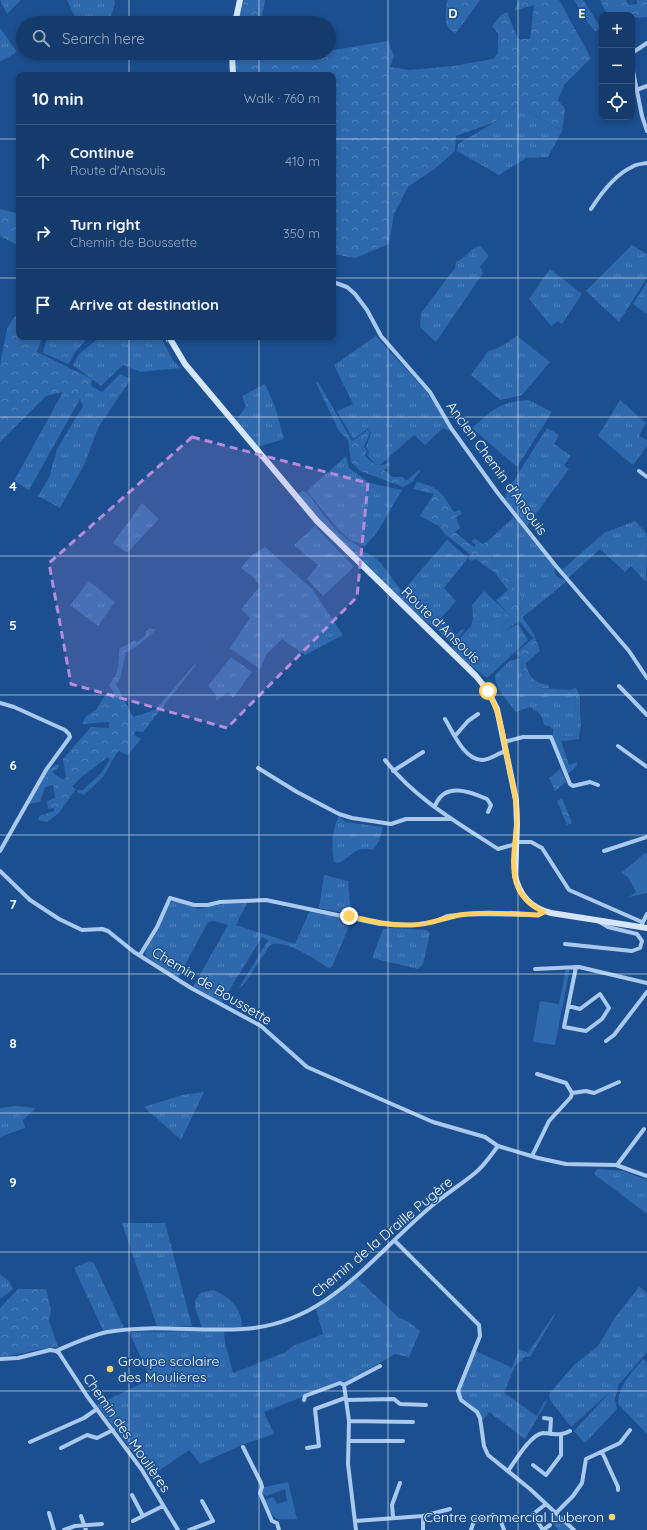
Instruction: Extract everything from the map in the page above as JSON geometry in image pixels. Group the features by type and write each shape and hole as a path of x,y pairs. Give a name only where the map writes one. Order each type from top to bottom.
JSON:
{"street":[{"path":"237,16 240,0"},
{"path":"635,51 647,43"},
{"path":"232,60 233,72"},
{"path":"635,84 647,131"},
{"path":"636,90 647,86"},
{"path":"591,209 597,200 624,171 633,166 647,164"},
{"name":"Ancien Chemin d'Ansouis","path":"336,283 348,287 368,310 381,336 430,392 451,428 497,492 555,565 629,651 647,678"},
{"name":"Route d'Ansouis","path":"171,340 185,364 317,521 485,686 496,709 516,800 516,843 514,864 516,883 524,897 544,912 596,920 644,925"},
{"path":"639,471 647,477"},
{"path":"619,686 647,715"},
{"path":"0,704 14,707 65,730 70,734 70,737 46,770 0,851"},
{"path":"455,736 468,720 478,714"},
{"path":"445,719 466,752 478,759 482,760 506,751"},
{"path":"504,742 523,736 551,737 570,784 573,786 590,782 598,785"},
{"path":"618,746 647,767"},
{"path":"393,771 423,752"},
{"path":"385,760 402,781 452,819 498,849 516,843 531,842 542,848 569,890 644,925 647,914"},
{"path":"258,768 297,792 339,814 352,818 391,824 406,819 452,819"},
{"path":"435,806 438,799 445,793 458,790 487,799 491,805 488,812"},
{"path":"604,851 647,837"},
{"path":"0,871 25,896 44,909 78,928 102,929 108,931 140,955"},
{"name":"Chemin de Boussette","path":"544,912 538,915 468,914 447,916 434,922 412,926 380,924 266,900 194,905 170,898 157,927 140,955 191,988 260,1026 307,1067 433,1122 485,1138 498,1146 532,1156 566,1164 618,1166 647,1176"},
{"path":"565,944 632,951 640,948 642,942 637,934 608,927 596,920"},
{"path":"568,1006 580,1009 600,994 610,1008 602,1019 586,1031 564,1027 568,1006 576,967"},
{"path":"535,969 576,967 611,973 647,983"},
{"path":"606,1041 614,1035 647,992"},
{"path":"537,1074 566,1083 572,1093"},
{"path":"572,1093 586,1091 594,1092 619,1082"},
{"path":"532,1156 549,1121 571,1097 572,1093"},
{"path":"618,1166 644,1129"},
{"name":"Chemin de la Draille Pugère","path":"0,1359 18,1358 50,1350 56,1351 87,1338 108,1332 145,1328 243,1329 278,1323 297,1316 322,1304 354,1279 395,1242 433,1204 476,1172 498,1146"},
{"path":"395,1242 479,1325 480,1336 459,1384 459,1396 477,1412 480,1418 484,1446 488,1455 574,1530"},
{"name":"Chemin des Moulières","path":"56,1351 59,1353 97,1409 142,1470 178,1530"},
{"path":"304,1400 305,1396 340,1384 344,1385 380,1366"},
{"path":"344,1385 349,1421 350,1441 348,1464 356,1530"},
{"path":"307,1448 319,1446 315,1409 346,1399 394,1399 400,1404 426,1405"},
{"path":"30,1442 84,1418 97,1409"},
{"path":"544,1418 551,1419 550,1434"},
{"path":"349,1421 413,1422"},
{"path":"61,1448 87,1435 97,1438 113,1430"},
{"path":"508,1471 535,1435 562,1435 570,1430"},
{"path":"556,1513 573,1496 582,1483 586,1459 620,1442 630,1430"},
{"path":"533,1465 546,1475 561,1455 562,1435"},
{"path":"350,1441 403,1441"},
{"path":"243,1447 261,1483 262,1487 260,1493 272,1521 277,1523 279,1530"},
{"path":"602,1452 618,1490"},
{"path":"393,1517 392,1505 400,1483"},
{"path":"132,1495 143,1516"},
{"path":"190,1530 213,1520 202,1501"},
{"path":"546,1504 533,1514 543,1530 550,1525"},
{"path":"133,1521 163,1506"},
{"path":"355,1521 393,1517 423,1516 450,1509"},
{"path":"49,1513 54,1530"},
{"path":"471,1530 474,1521 493,1515 500,1519 504,1530"},
{"path":"81,1516 86,1528"},
{"path":"423,1516 423,1530"},
{"path":"64,1530 75,1526 86,1528 102,1524"}],"highlighted area":[{"path":"192,437 368,483 357,597 227,728 71,684 49,563"}],"green space":[{"path":"0,0 21,0 7,14"},
{"path":"67,0 114,0 115,3 111,16 75,16"},
{"path":"244,0 265,0 262,16 240,16"},
{"path":"447,0 480,0 456,33 449,28 447,24"},
{"path":"519,0 559,0 591,58 564,85 558,100 565,109 562,131 517,105 495,122 456,136 455,151 437,167 408,187 394,214 389,244 355,258 336,255 336,72 236,72 235,60 336,60 336,50 388,41 394,56 390,67 409,70 453,66 493,59 498,53 498,33 492,26 500,16 507,12 518,39 530,39 534,5 514,11"},
{"path":"574,0 583,0 599,25 599,29 595,31 588,23"},
{"path":"600,0 626,0 628,5 637,4 637,0 647,0 647,17 635,18 635,12 606,12"},
{"path":"0,28 16,53 0,62"},
{"path":"517,105 562,131 548,157 526,158 499,175 457,151 458,144 495,122"},
{"path":"0,209 16,213 16,244 0,236"},
{"path":"632,245 647,254 647,278 619,322 586,291"},
{"path":"480,246 489,256 480,266 483,273 436,342 420,327 421,313 455,268 456,262 473,249"},
{"path":"550,269 582,294 562,324 558,321 551,326 529,299"},
{"path":"647,282 647,314 633,304"},
{"path":"16,315 16,340 41,340 37,352 92,379 91,386 80,399 63,392 46,396 0,442 0,365 7,329"},
{"path":"376,336 427,392 451,431 443,428 425,445 414,435 380,465 375,464 367,455 369,452 366,447 371,432 368,429 353,439 337,411 353,404 334,365"},
{"path":"517,336 550,362 522,395 500,400 471,375 488,351 498,348"},
{"path":"46,340 86,340 75,352 69,364 43,353"},
{"path":"96,340 162,340 172,359 181,368 141,372 123,365 101,386 73,365 79,354"},
{"path":"120,374 131,379 99,426 84,465 60,508 38,496 49,478 57,449 83,406 80,399 91,386 102,392"},
{"path":"318,382 352,441 368,430 370,432 364,447 367,451 365,455 373,463 378,465 389,463 390,465 384,470 393,477 403,477 406,481 419,470 420,471 412,482 403,487 360,471 351,462 348,440 339,431 316,383"},
{"path":"265,384 275,407 284,439 257,447 236,420 246,407 242,396"},
{"path":"63,392 80,399 29,490 14,481"},
{"path":"529,400 552,412 517,467 472,428 492,411 504,405"},
{"path":"620,400 646,423 639,436 647,440 647,446 633,465 598,436"},
{"path":"547,428 559,435 554,444 571,456 564,465 569,469 527,526 505,499 506,493"},
{"path":"346,456 349,468 370,483 402,490 376,534 364,547 360,543 351,541 337,528 307,491"},
{"path":"417,482 430,486 443,495 454,512 460,510 462,514 456,517 460,528 455,532 474,547 476,545 471,541 475,539 483,544 488,541 491,544 487,546 489,554 502,569 528,605 533,609 522,617 534,634 540,651 526,663 527,668 530,675 536,681 549,685 549,688 529,685 525,682 520,659 516,653 533,638 519,621 506,630 502,626 510,618 504,615 505,610 496,600 508,590 495,573 476,559 472,561 468,559 471,555 445,534 439,526 420,516 434,494 413,489"},
{"path":"303,491 308,494 337,531 351,542 359,546 361,551 374,557 380,562 397,585 410,599 436,620 443,621 456,635 462,629 465,630 451,644 442,634 412,610 326,525 298,496 299,493"},
{"path":"142,503 159,519 128,552 126,552 113,543"},
{"path":"514,517 554,567 556,576 567,581 533,609 528,605 502,569 491,557 487,546 490,544 488,541"},
{"path":"635,521 647,534 646,582 631,566 625,572 600,549 568,578 562,570 604,533"},
{"path":"315,526 354,567 323,596 307,579 318,565 294,545"},
{"path":"447,540 468,558 444,588 456,601 440,619 436,620 403,591"},
{"path":"265,547 312,589 343,635 305,655 282,639 266,655 260,669 230,648 250,618 241,609 260,586 253,577 241,568 252,555"},
{"path":"89,581 115,602 98,626 70,605"},
{"path":"484,591 501,606 510,618 502,626 506,630 518,624 528,640 487,678 465,661 452,647 471,626 473,618 472,605"},
{"path":"150,628 156,630 136,647 126,652 120,679 116,684 133,717 155,710 195,664 196,665 143,732 135,731 134,735 141,739 128,755 118,751 103,777 84,795 77,792 77,790 83,790 102,772 110,759 108,757 80,778 72,787 76,789 58,814 47,822 38,820 39,816 54,811 54,808 48,809 47,801 55,798 53,785 45,787 40,802 29,804 41,781 53,766 58,764 59,767 52,772 63,780 66,777 63,759 91,727 109,728 109,722 82,724 86,716 96,710 107,694 114,693 109,685 117,672 119,649 135,640 136,643 147,634 145,632"},
{"path":"231,657 252,672 233,698 228,692 216,701 216,695 208,686"},
{"path":"521,658 523,677 537,688 570,690 576,696 575,708 580,710 581,726 579,736 553,737 553,729 544,725 543,719 538,712 530,707 516,712 499,690 495,680 495,675 509,661"},
{"path":"575,688 577,689 580,697 580,710 575,708 576,696 570,690"},
{"path":"579,736 579,739 561,741 569,765 577,762 577,765 568,774 553,737"},
{"path":"560,769 566,782 555,791 549,778"},
{"path":"562,798 572,823 567,825 557,801"},
{"path":"339,815 345,822 383,827 379,841 373,850 362,849 354,852 339,863 334,862 333,838"},
{"path":"645,853 647,854 647,893 629,897 636,892 628,877 621,873"},
{"path":"324,875 348,881 351,914 319,908"},
{"path":"174,901 198,909 224,904 247,903 236,925 295,944 310,910 352,919 332,967 329,968 292,947 277,944 270,945 245,983 239,988 268,940 262,937 222,1002 193,987 228,925 214,921 208,922 178,978 146,956 145,952 168,904"},
{"path":"383,929 426,930 430,933 423,964 418,969 372,958"},
{"path":"566,968 570,968 555,1045 533,1042 540,1001 559,1004"},
{"path":"204,1092 181,1140 144,1107 182,1095"},
{"path":"15,1106 36,1108 23,1120 25,1128 0,1137 0,1108"},
{"path":"597,1169 623,1171 647,1180 647,1214 594,1174"},
{"path":"122,1223 165,1223 192,1326 157,1326"},
{"path":"89,1261 94,1263 124,1328 103,1330 74,1268"},
{"path":"0,1274 9,1281 13,1289 0,1299"},
{"path":"357,1278 399,1318 408,1321 420,1331 409,1357 395,1354 345,1383 340,1382 264,1412 274,1434 244,1444 200,1464 189,1450 150,1477 148,1471 97,1405 151,1379 129,1332 224,1331 225,1343 233,1373 286,1352 293,1346 323,1334 316,1309 343,1291"},
{"path":"639,1287 647,1293 647,1352 621,1382 571,1427 550,1400 549,1394 574,1365 598,1346 616,1316"},
{"path":"18,1289 46,1289 51,1309 49,1321 58,1347 0,1357 0,1308"},
{"path":"213,1290 229,1299 234,1304 240,1314 242,1327 202,1328 195,1307 195,1301 200,1293"},
{"path":"554,1314 555,1315 530,1357 525,1357 515,1366 504,1393 537,1416 544,1402 548,1400 525,1439 489,1412 483,1420 463,1398 458,1390 476,1351 512,1368 519,1349 528,1353"},
{"path":"643,1359 647,1362 647,1434 618,1404 623,1385"},
{"path":"619,1384 615,1399 617,1409 585,1443 574,1431"},
{"path":"288,1482 297,1519 283,1520 273,1516 265,1500 273,1497 277,1504 287,1501 285,1489 266,1496 262,1493 264,1487"},
{"path":"555,1516 571,1530 558,1530 550,1519"}],"place":[{"name":"Groupe scolaire des Moulières","path":"110,1369"},
{"name":"Centre commercial Luberon","path":"612,1517"}],"route":[{"path":"349,916 380,924 412,926 434,922 447,916 468,914 538,915 544,912 531,904 524,897 516,883 514,864 517,824 516,800 498,715 494,702 488,691"}]}
